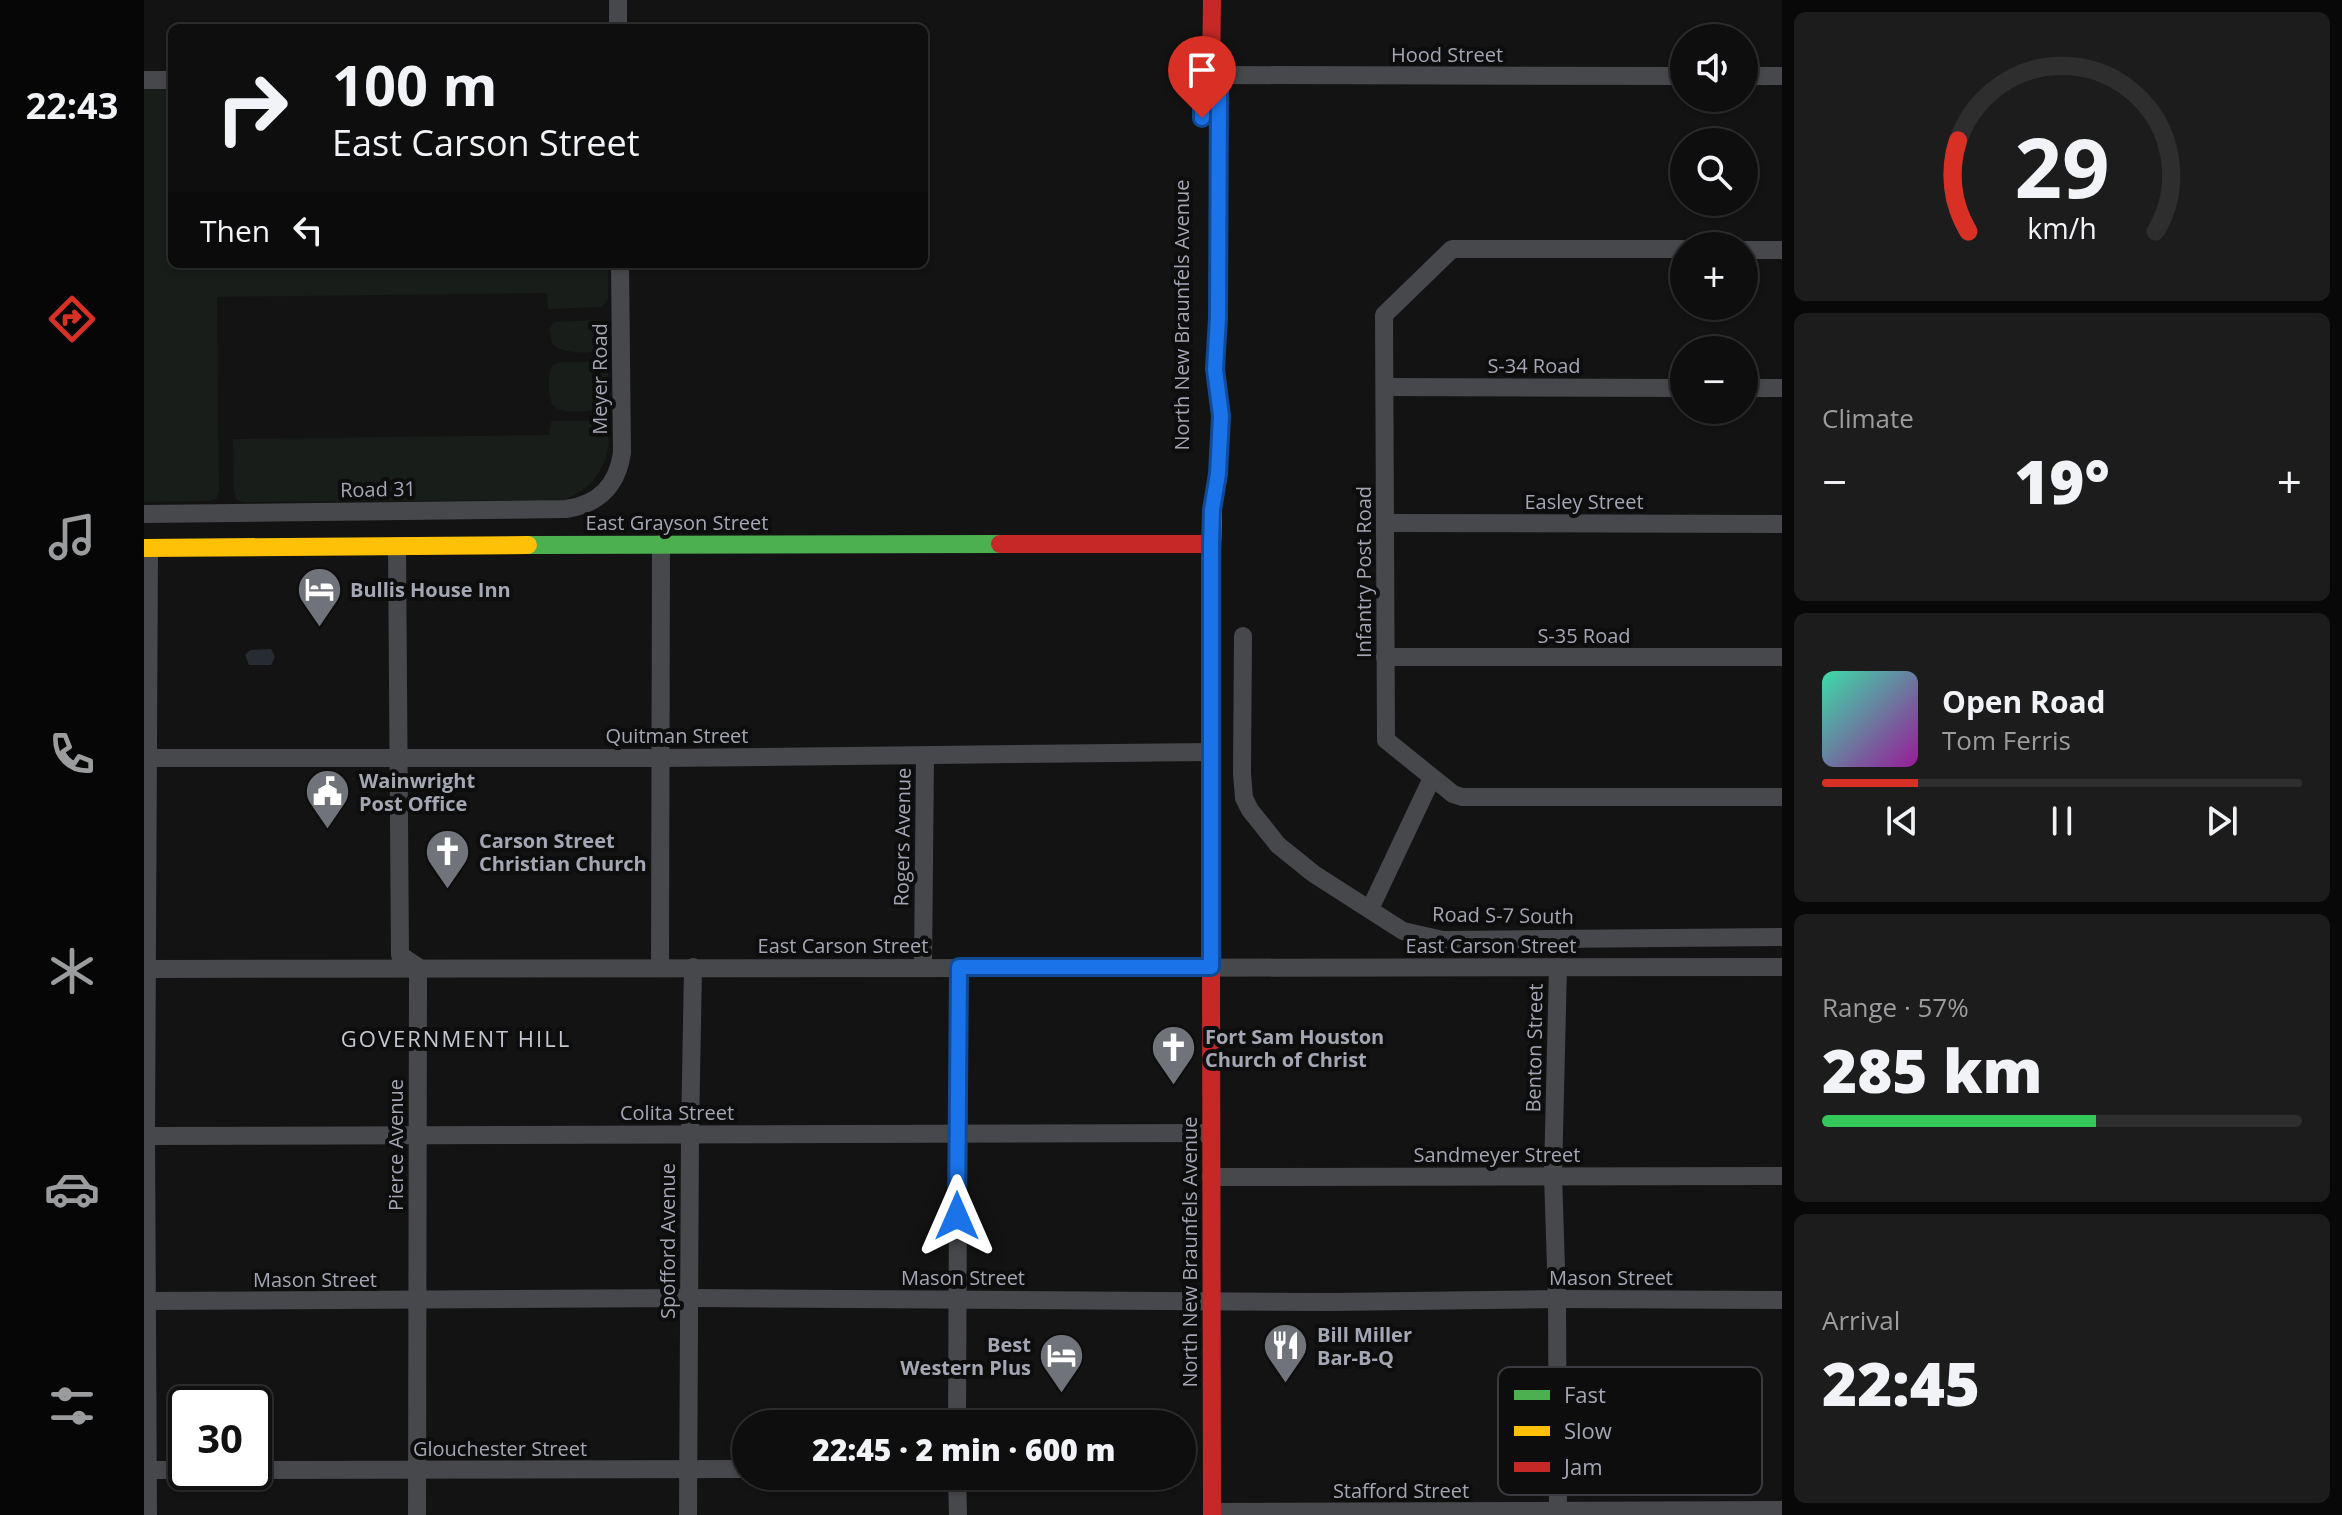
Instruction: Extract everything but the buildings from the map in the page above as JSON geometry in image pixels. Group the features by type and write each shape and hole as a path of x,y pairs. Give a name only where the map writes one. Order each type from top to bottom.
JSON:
{"street":[{"path":"618,0 618,24"},
{"name":"North New Braunfels Avenue","path":"1212,0 1211,75 1202,87 1203,477 1212,510 1212,1513"},
{"name":"Hood Street","path":"1211,75 1670,76"},
{"path":"1758,76 1782,76"},
{"path":"144,80 168,80"},
{"name":"Infantry Post Road","path":"1670,249 1452,249 1384,315 1386,740 1453,794 1462,797 1782,797"},
{"path":"1758,250 1782,250"},
{"name":"Meyer Road","path":"608,490 620,468 622,453 620,268"},
{"name":"S-34 Road","path":"1385,387 1670,388"},
{"path":"1758,388 1782,388"},
{"name":"Road 31","path":"144,514 566,509 608,490"},
{"name":"Easley Street","path":"1385,523 1782,524"},
{"path":"660,967 661,544"},
{"name":"East Grayson Street","path":"147,548 1211,544"},
{"path":"397,546 400,955 418,967"},
{"path":"147,548 145,1136 148,1515"},
{"name":"Road S-7 South","path":"1243,636 1242,773 1244,798 1250,810 1267,833 1314,874 1403,931 1443,940 1782,937"},
{"name":"S-35 Road","path":"1385,657 1782,657"},
{"name":"Quitman Street","path":"146,758 662,758 1210,752"},
{"name":"Rogers Avenue","path":"923,967 925,756"},
{"path":"1370,909 1432,778"},
{"name":"Pierce Avenue","path":"417,1515 418,967"},
{"name":"Spofford Avenue","path":"688,1515 693,967"},
{"path":"957,1410 959,967"},
{"name":"Benton Street","path":"1557,1367 1553,1175 1558,967"},
{"name":"East Carson Street","path":"146,969 1782,967"},
{"name":"Colita Street","path":"145,1136 1211,1133"},
{"name":"Sandmeyer Street","path":"1211,1177 1782,1176"},
{"name":"Mason Street","path":"146,1301 689,1298 1330,1302 1782,1300"},
{"name":"Glouchester Street","path":"272,1470 732,1469"},
{"path":"148,1470 168,1470"},
{"path":"957,1490 958,1515"},
{"name":"Stafford Street","path":"1212,1513 1782,1510"}],"shaded area":[{"path":"144,89 168,89 168,268 608,268 608,299 602,307 548,309 547,293 217,297 217,498 211,501 144,502"},
{"path":"599,320 608,336 605,345 597,351 573,352 552,344 549,329 554,322"},
{"path":"561,362 605,362 610,382 607,402 598,409 557,409 549,394 549,377 553,366"},
{"path":"551,421 598,421 608,434 608,451 597,476 565,500 242,502 236,499 234,491 233,439 549,435"},
{"path":"271,649 275,657 271,665 249,665 245,655 250,650"}],"traffic: fast":[{"path":"528,545 1000,544"}],"traffic: slow":[{"path":"1211,972 1210,634 1213,506"},
{"path":"144,548 528,545"}],"traffic: jam":[{"path":"1212,0 1211,75 1219,89 1215,369 1221,416 1213,506"},
{"path":"1000,544 1211,544"},
{"path":"1211,972 1212,1515"}],"place":[{"name":"Bullis House Inn","path":"319,628"},
{"name":"Wainwright Post Office","path":"328,830"},
{"name":"Carson Street Christian Church","path":"448,891"},
{"name":"Fort Sam Houston Church of Christ","path":"1174,1086"},
{"name":"Bill Miller Bar-B-Q","path":"1286,1385"},
{"name":"Best Western Plus","path":"1062,1395"}],"district":[{"name":"GOVERNMENT HILL","path":"456,1038"}],"route":[{"path":"957,1216 959,967 1211,967 1211,544 1221,416 1215,369 1219,89 1211,75 1202,87 1202,118"}]}
